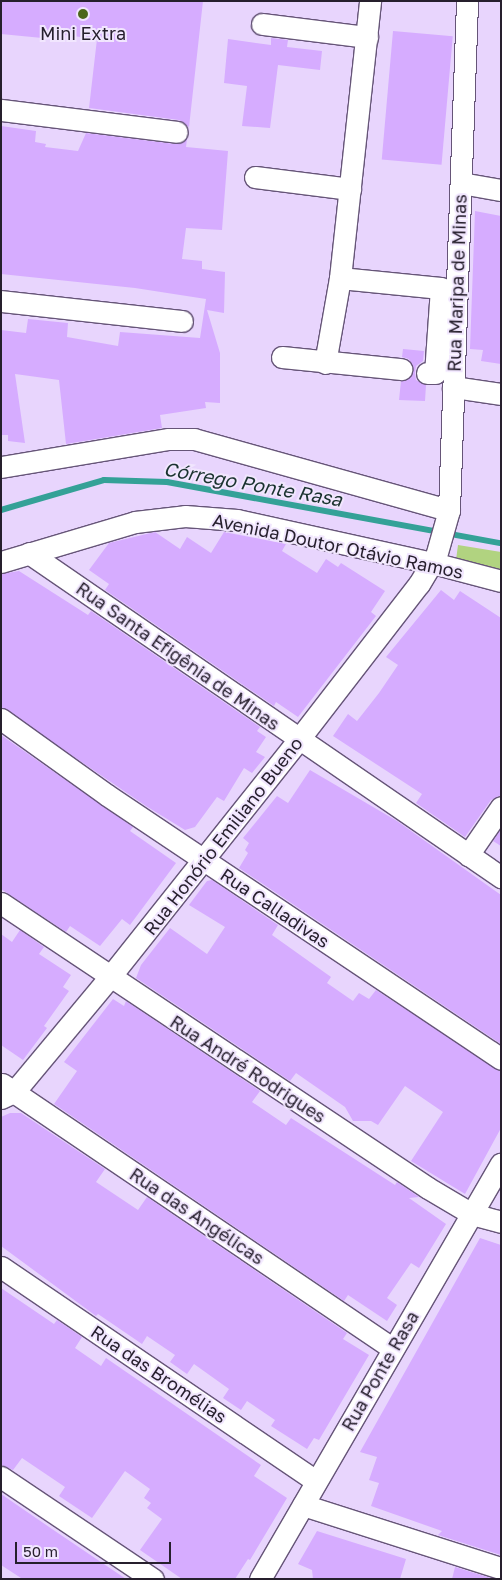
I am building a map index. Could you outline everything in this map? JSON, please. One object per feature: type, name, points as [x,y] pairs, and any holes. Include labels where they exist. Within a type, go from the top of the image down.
[{"type":"street","points":[[325,363],[340,278],[370,1]]},
{"type":"street","name":"Rua Maripa de Minas","points":[[434,560],[448,512],[467,1]]},
{"type":"street","points":[[262,24],[366,37]]},
{"type":"street","points":[[1,110],[177,132]]},
{"type":"street","points":[[255,177],[350,189]]},
{"type":"street","points":[[461,183],[501,190]]},
{"type":"street","points":[[340,278],[441,288],[435,373],[427,373]]},
{"type":"street","points":[[1,301],[182,321]]},
{"type":"street","points":[[282,357],[325,363],[401,369]]},
{"type":"street","points":[[453,387],[501,394]]},
{"type":"street","points":[[1,467],[169,439],[194,439],[448,512]]},
{"type":"street","name":"Avenida Doutor Otávio Ramos","points":[[1,562],[136,522],[185,516],[237,520],[434,560],[501,581]]},
{"type":"street","name":"Rua Santa Efigênia de Minas","points":[[29,553],[501,877]]},
{"type":"street","name":"Rua Honório Emiliano Bueno","points":[[5,1091],[109,978],[299,740],[434,560]]},
{"type":"street","name":"Rua Calladivas","points":[[1,719],[203,859],[501,1059]]},
{"type":"street","points":[[468,855],[501,807]]},
{"type":"street","name":"Rua André Rodrigues","points":[[1,904],[109,978],[428,1188],[472,1214],[501,1222]]},
{"type":"street","name":"Rua das Angélicas","points":[[5,1091],[393,1349]]},
{"type":"street","name":"Rua Ponte Rasa","points":[[260,1579],[501,1164]]},
{"type":"street","name":"Rua das Bromélias","points":[[1,1267],[316,1481]]},
{"type":"street","points":[[1,1476],[152,1579]]},
{"type":"street","points":[[303,1504],[501,1568]]},
{"type":"green space","points":[[458,545],[501,552],[501,572],[456,560]]},
{"type":"building","points":[[1,1],[203,1],[189,127],[179,120],[89,108],[97,39],[64,35],[63,40],[1,34]]},
{"type":"building","points":[[393,31],[453,36],[442,165],[382,160]]},
{"type":"building","points":[[271,38],[288,40],[287,47],[322,51],[320,70],[278,65],[270,128],[242,126],[247,86],[224,83],[228,39],[271,45]]},
{"type":"building","points":[[1,126],[36,131],[35,142],[46,144],[45,147],[78,151],[86,133],[175,144],[187,139],[186,147],[228,151],[222,230],[186,228],[182,259],[202,261],[202,269],[225,272],[224,313],[207,310],[220,353],[220,403],[205,402],[206,408],[160,415],[162,428],[66,444],[59,380],[15,374],[25,443],[8,441],[8,435],[1,435],[1,330],[26,333],[28,319],[68,323],[67,337],[118,346],[120,332],[200,338],[206,299],[135,288],[1,274]]},
{"type":"building","points":[[475,211],[501,216],[501,364],[481,361],[483,350],[470,349]]},
{"type":"building","points":[[403,349],[424,351],[423,361],[416,366],[415,373],[416,380],[426,385],[425,401],[399,400],[401,381],[411,377],[413,370],[409,359],[402,357]]},
{"type":"building","points":[[155,532],[180,549],[187,537],[211,553],[224,532],[286,544],[282,551],[317,573],[326,559],[338,567],[341,563],[385,591],[371,612],[376,616],[298,717],[276,702],[274,706],[105,590],[109,584],[89,570],[109,543]]},
{"type":"building","points":[[19,571],[88,615],[91,611],[260,727],[257,731],[266,737],[256,752],[265,757],[252,773],[244,768],[224,801],[217,797],[195,827],[185,830],[146,806],[1,707],[1,574]]},
{"type":"building","points":[[441,590],[454,600],[460,591],[501,618],[501,795],[491,800],[465,837],[416,803],[422,794],[333,736],[348,714],[357,721],[379,693],[398,665],[386,657]]},
{"type":"building","points":[[1,735],[133,827],[130,831],[176,863],[130,925],[122,919],[100,946],[70,926],[66,932],[1,889]]},
{"type":"building","points":[[310,770],[397,821],[501,895],[501,1044],[239,868],[248,853],[245,850],[249,843],[243,838],[277,796],[288,803]]},
{"type":"building","points":[[501,829],[501,846],[493,841]]},
{"type":"building","points":[[212,880],[278,925],[272,935],[331,977],[327,983],[353,1001],[359,993],[369,999],[376,990],[501,1071],[501,1128],[465,1194],[411,1161],[443,1112],[405,1086],[378,1125],[371,1121],[353,1121],[345,1107],[296,1073],[290,1081],[136,978],[141,965],[170,928],[207,954],[225,927],[189,905],[207,881]]},
{"type":"building","points":[[20,930],[44,947],[39,954],[71,975],[63,987],[69,991],[44,1026],[47,1028],[23,1060],[1,1045],[1,934],[12,942]]},
{"type":"building","points":[[113,999],[124,1006],[126,1001],[260,1091],[252,1102],[286,1125],[291,1118],[395,1185],[397,1182],[419,1197],[409,1198],[446,1224],[419,1268],[411,1263],[387,1298],[397,1305],[387,1321],[348,1295],[344,1301],[54,1104],[77,1071],[64,1062]]},
{"type":"building","points":[[10,1113],[21,1113],[105,1169],[96,1182],[138,1210],[147,1197],[347,1333],[343,1339],[369,1355],[319,1440],[314,1438],[307,1449],[271,1426],[275,1420],[247,1401],[241,1410],[223,1398],[229,1389],[194,1364],[187,1374],[170,1362],[175,1355],[147,1336],[142,1344],[98,1314],[96,1316],[1,1246],[1,1117]]},
{"type":"building","points":[[480,1238],[501,1245],[501,1555],[438,1535],[442,1531],[371,1506],[379,1483],[369,1480],[377,1457],[360,1452]]},
{"type":"building","points":[[1,1288],[54,1324],[57,1320],[82,1337],[75,1348],[101,1366],[106,1358],[261,1465],[254,1476],[287,1498],[250,1560],[248,1559],[235,1579],[182,1579],[140,1550],[162,1519],[147,1508],[151,1503],[144,1498],[150,1489],[125,1471],[92,1518],[59,1496],[65,1487],[22,1458],[13,1470],[1,1465]]},
{"type":"building","points":[[1,1494],[126,1579],[21,1578],[1,1565]]},
{"type":"building","points":[[317,1531],[406,1559],[400,1579],[313,1579],[312,1570],[298,1564]]},
{"type":"building","points":[[455,1567],[494,1579],[452,1579]]},
{"type":"waterway","name":"Córrego Ponte Rasa","points":[[1,510],[104,480],[167,482],[501,543]]},
{"type":"place","name":"Mini Extra","points":[[83,14]]}]
